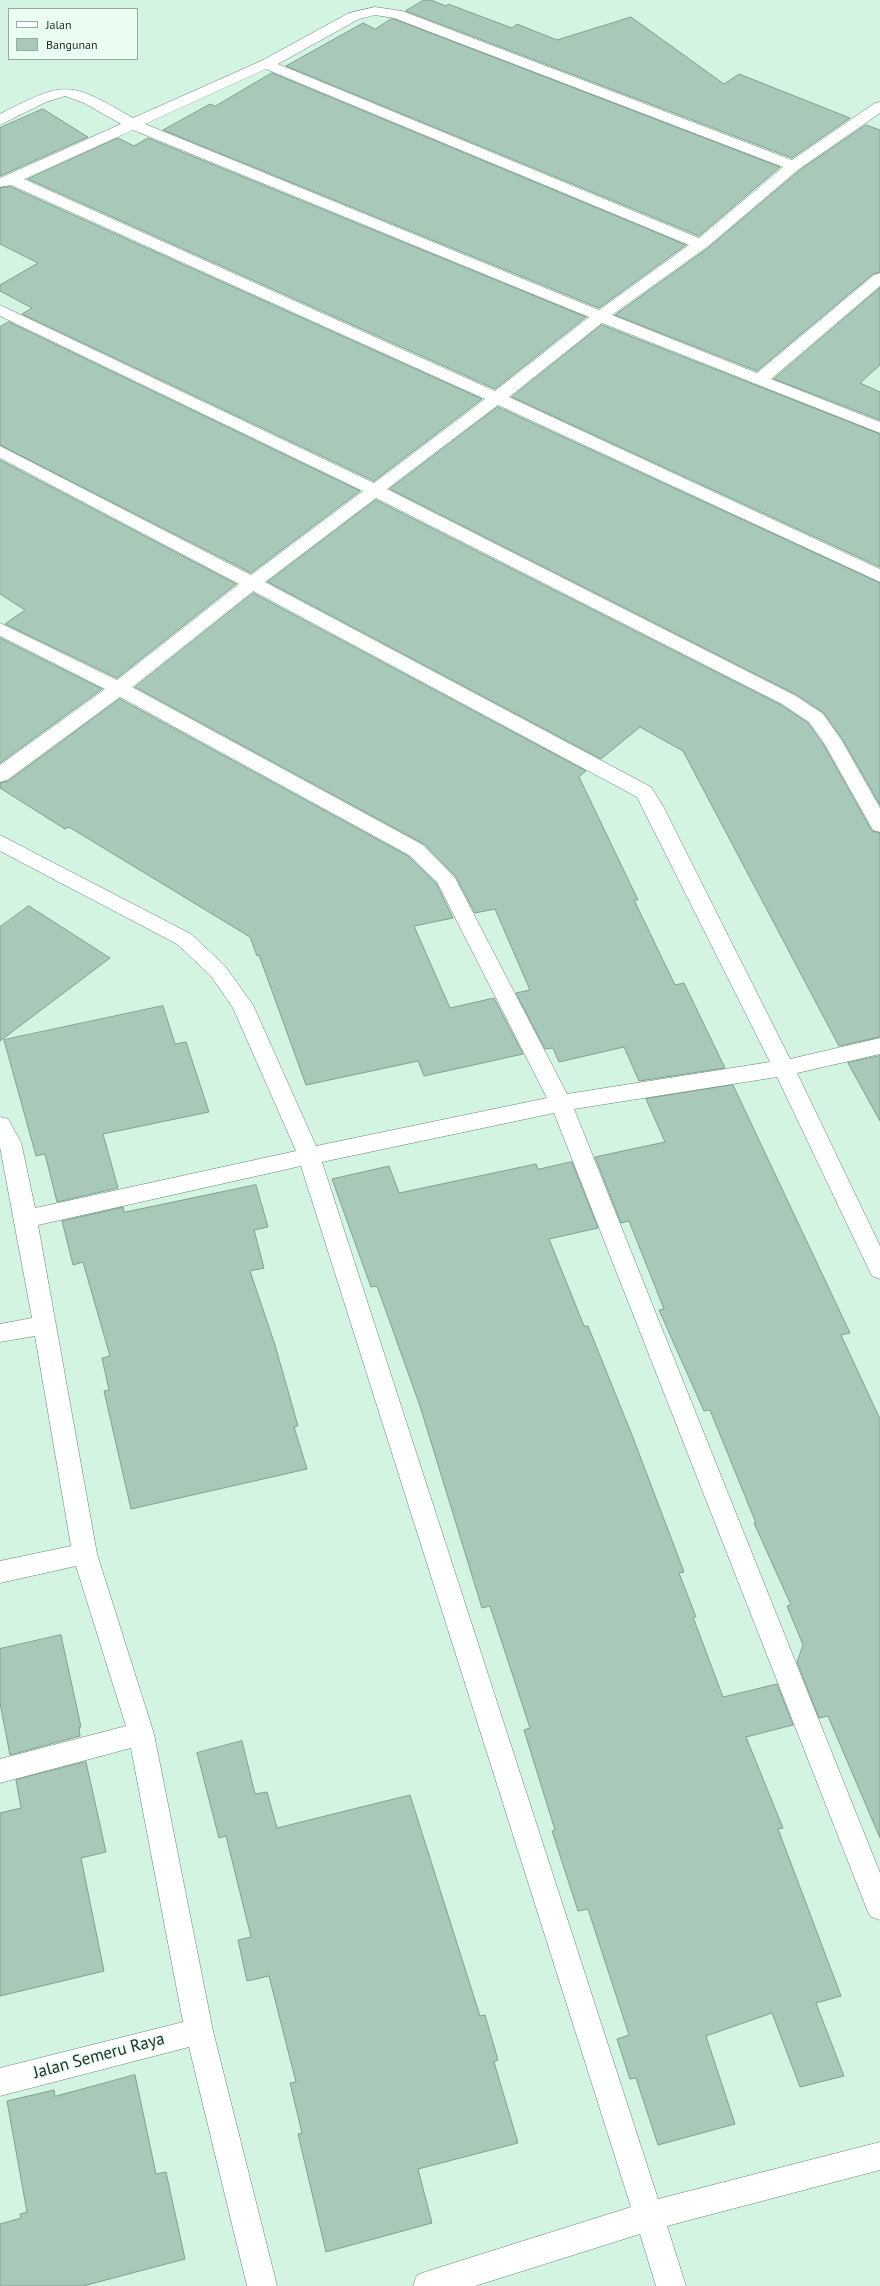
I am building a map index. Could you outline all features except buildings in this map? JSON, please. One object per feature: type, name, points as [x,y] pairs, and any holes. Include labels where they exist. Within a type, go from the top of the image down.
[{"type":"street","points":[[6,181],[266,64],[354,16],[375,11],[387,6],[397,14],[794,166]]},
{"type":"street","points":[[266,64],[701,244]]},
{"type":"street","points":[[0,120],[54,94],[66,92],[77,94],[132,124],[880,428]]},
{"type":"street","points":[[0,775],[118,688],[252,583],[497,398],[602,315],[701,244],[794,166],[880,106]]},
{"type":"street","points":[[6,181],[497,398],[880,576]]},
{"type":"street","points":[[759,380],[880,278]]},
{"type":"street","points":[[0,310],[375,490],[789,700],[816,718],[832,741],[880,824]]},
{"type":"street","points":[[0,452],[252,583],[644,792],[653,806],[784,1068],[880,1270]]},
{"type":"street","points":[[0,629],[118,688],[416,850],[446,878],[561,1103],[880,1907]]},
{"type":"street","points":[[0,842],[184,939],[218,971],[242,1005],[309,1156],[671,2286]]},
{"type":"street","points":[[26,1219],[309,1156],[561,1103],[784,1068],[880,1046]]},
{"type":"street","points":[[3,1137],[26,1219],[85,1554],[141,1734],[199,2031],[262,2286]]},
{"type":"street","points":[[0,1333],[45,1325]]},
{"type":"street","points":[[0,1572],[85,1554]]},
{"type":"street","points":[[0,1771],[141,1734]]},
{"type":"street","name":"Jalan Semeru Raya","points":[[0,2082],[199,2031]]},
{"type":"street","points":[[428,2286],[649,2216],[880,2156]]}]
